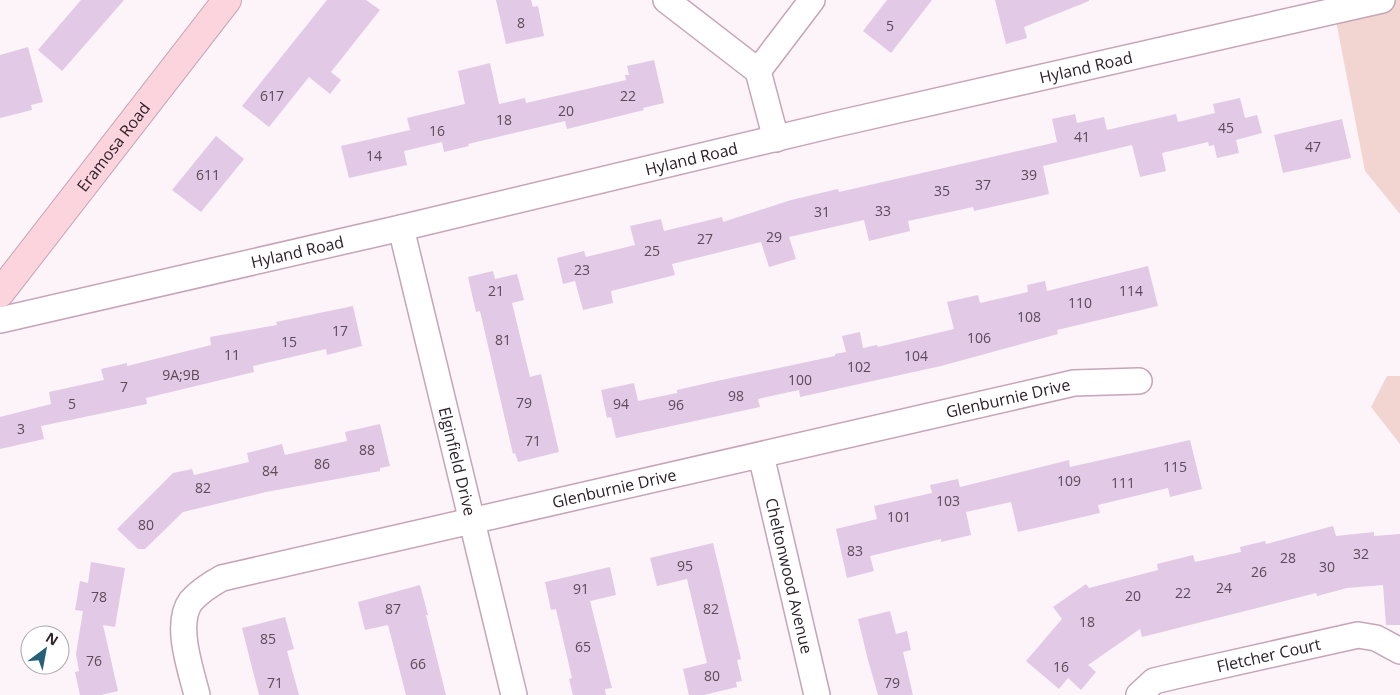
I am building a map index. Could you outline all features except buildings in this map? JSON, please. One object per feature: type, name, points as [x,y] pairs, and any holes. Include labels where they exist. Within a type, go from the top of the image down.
[{"type":"main road","name":"Eramosa Road","points":[[0,293],[227,0]]},
{"type":"street","points":[[666,0],[758,71],[776,139]]},
{"type":"street","points":[[758,71],[812,0]]},
{"type":"street","name":"Hyland Road","points":[[0,320],[1382,0]]},
{"type":"street","name":"Elginfield Drive","points":[[401,228],[514,695]]},
{"type":"street","name":"Glenburnie Drive","points":[[197,695],[184,639],[184,620],[190,603],[204,589],[222,578],[1074,383],[1139,382]]},
{"type":"street","name":"Cheltonwood Avenue","points":[[761,455],[817,695]]},
{"type":"street","name":"Fletcher Court","points":[[1139,695],[1154,681],[1358,635],[1376,638],[1400,651]]},
{"type":"shaded area","points":[[1332,0],[1400,0],[1400,214],[1365,171]]},
{"type":"shaded area","points":[[1387,376],[1400,376],[1400,444],[1371,407]]}]
